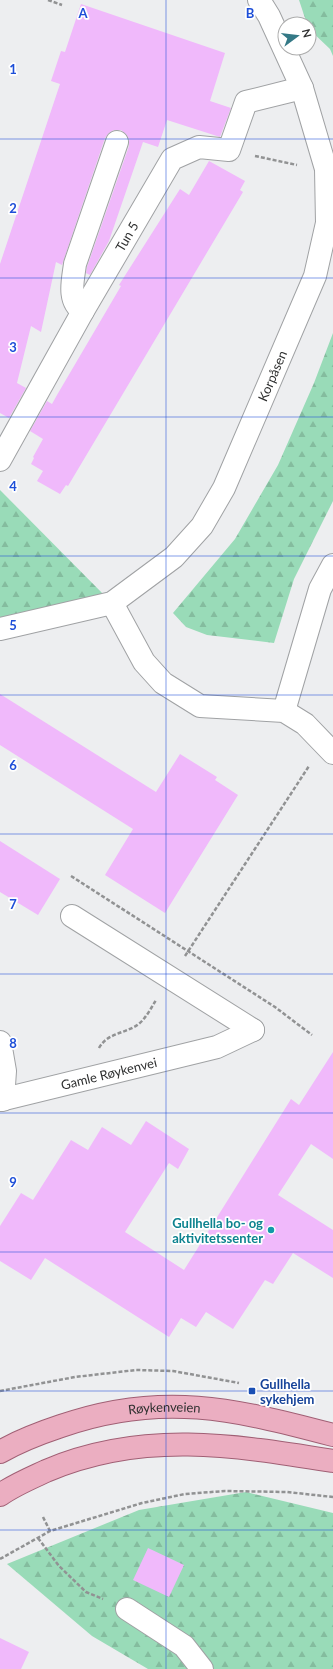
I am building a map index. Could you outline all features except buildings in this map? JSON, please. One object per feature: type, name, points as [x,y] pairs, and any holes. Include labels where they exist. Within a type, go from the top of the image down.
[{"type":"main road","name":"Røykenveien","points":[[0,1452],[21,1441],[76,1420],[153,1406],[179,1406],[224,1410],[333,1435]]},
{"type":"main road","points":[[0,1495],[34,1476],[75,1460],[105,1452],[161,1444],[224,1446],[333,1461]]},
{"type":"street","name":"Korpåsen","points":[[0,629],[112,604],[174,557],[202,526],[224,488],[315,276],[327,223],[326,169],[302,88],[269,16],[259,0]]},
{"type":"street","points":[[229,150],[246,102],[302,88]]},
{"type":"street","points":[[84,311],[77,307],[73,300],[72,285],[75,264],[117,142]]},
{"type":"street","name":"Tun 5","points":[[0,460],[172,159],[199,147],[229,150]]},
{"type":"street","points":[[284,712],[320,589],[333,565]]},
{"type":"street","points":[[112,604],[144,662],[163,683],[200,706],[284,712],[305,724],[328,748]]},
{"type":"street","points":[[72,916],[170,977]]},
{"type":"street","name":"Gamle Røykenvei","points":[[2,1100],[217,1046],[253,1030],[170,977]]},
{"type":"street","points":[[0,1042],[5,1071],[2,1100]]},
{"type":"street","points":[[127,1609],[184,1646],[202,1669]]},
{"type":"path","points":[[48,0],[62,5]]},
{"type":"path","points":[[229,150],[302,166]]},
{"type":"path","points":[[98,1077],[94,1057],[102,1042],[114,1034],[134,1027],[145,1018],[170,977],[328,748]]},
{"type":"path","points":[[71,876],[187,952],[275,1007],[312,1035]]},
{"type":"path","points":[[0,1391],[75,1377],[136,1370],[173,1371],[239,1383]]},
{"type":"path","points":[[0,1559],[50,1531],[142,1503],[185,1494],[225,1491],[287,1492],[333,1497]]},
{"type":"path","points":[[43,1517],[50,1531]]},
{"type":"path","points":[[38,1538],[59,1566],[86,1592],[127,1609]]},
{"type":"green space","points":[[299,0],[333,0],[333,56],[330,49],[317,37],[317,16],[304,16]]},
{"type":"green space","points":[[333,333],[333,501],[294,579],[274,643],[207,635],[186,627],[173,613],[235,539],[278,465],[314,383]]},
{"type":"green space","points":[[0,490],[112,603],[0,629]]},
{"type":"green space","points":[[246,1492],[333,1513],[333,1669],[148,1669],[92,1636],[7,1564],[139,1510]]},
{"type":"place","name":"Gullhella bo- og aktivitetssenter","points":[[271,1230]]},
{"type":"place","name":"Gullhella sykehjem","points":[[252,1391]]}]
